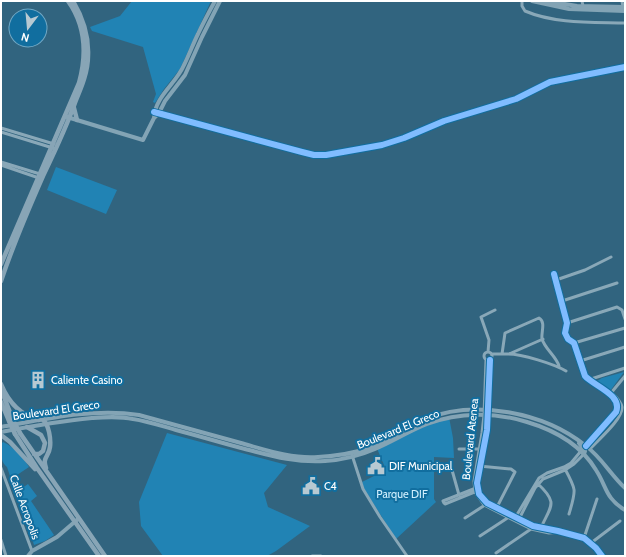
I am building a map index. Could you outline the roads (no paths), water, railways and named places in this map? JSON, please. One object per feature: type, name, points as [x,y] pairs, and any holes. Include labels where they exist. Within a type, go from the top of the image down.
[{"type":"main road","points":[[1,264],[67,117],[79,82],[84,50],[82,33],[80,23],[68,1]]},
{"type":"main road","points":[[67,117],[74,107],[86,71],[88,57],[88,44],[84,25],[79,12],[72,1]]},
{"type":"main road","points":[[200,36],[215,1]]},
{"type":"main road","points":[[67,117],[144,140],[157,112],[160,99],[177,78],[220,1]]},
{"type":"main road","points":[[532,1],[603,9],[624,8]]},
{"type":"main road","points":[[547,1],[561,4],[582,3],[603,9]]},
{"type":"main road","points":[[74,107],[77,120]]},
{"type":"main road","points":[[1,281],[40,176]]},
{"type":"main road","points":[[1,384],[8,398],[19,410],[29,418],[43,421],[50,447],[44,462],[50,478]]},
{"type":"main road","points":[[1,388],[11,421]]},
{"type":"main road","points":[[1,402],[40,473],[105,556]]},
{"type":"main road","name":"Boulevard El Greco","points":[[1,427],[43,421],[108,417],[125,418],[276,452],[299,456],[322,457],[352,455],[426,419],[446,413],[486,412],[525,416],[554,426],[586,446],[585,451],[606,491],[612,500],[625,510]]},
{"type":"main road","name":"Boulevard El Greco","points":[[486,412],[547,429],[604,464],[625,488]]},
{"type":"main road","name":"Boulevard El Greco","points":[[1,432],[27,427],[43,421]]},
{"type":"main road","points":[[27,427],[41,435],[45,443],[43,451],[39,454],[34,454]]},
{"type":"main road","points":[[17,433],[34,454],[99,556]]},
{"type":"main road","points":[[1,435],[10,442],[40,473]]},
{"type":"main road","points":[[577,440],[585,451]]},
{"type":"main road","points":[[28,556],[32,551],[57,537],[76,520]]},
{"type":"street","points":[[522,1],[522,6],[526,11],[550,18],[581,22],[625,23]]},
{"type":"street","points":[[602,1],[603,9]]},
{"type":"street","points":[[622,1],[624,8]]},
{"type":"street","points":[[157,112],[302,152],[314,155],[326,155],[378,146],[398,140],[444,121],[522,96],[550,82],[625,67]]},
{"type":"street","points":[[1,128],[30,139]]},
{"type":"street","points":[[1,132],[54,146]]},
{"type":"street","points":[[1,162],[40,176]]},
{"type":"street","points":[[1,165],[40,176]]},
{"type":"street","points":[[556,280],[585,270],[610,257]]},
{"type":"street","points":[[554,274],[562,301],[566,323],[566,336],[574,343],[585,376],[588,380],[610,393],[620,401],[622,410]]},
{"type":"street","points":[[562,301],[617,283]]},
{"type":"street","points":[[566,323],[617,308],[622,310],[625,319]]},
{"type":"street","points":[[492,354],[488,360],[484,355],[488,352],[489,340],[481,317],[495,310]]},
{"type":"street","points":[[502,354],[505,333],[539,318],[543,322],[542,339],[559,366]]},
{"type":"street","points":[[574,343],[625,328]]},
{"type":"street","points":[[509,354],[542,339]]},
{"type":"street","points":[[580,361],[625,347]]},
{"type":"street","points":[[488,352],[492,354],[509,354],[559,366],[566,371]]},
{"type":"street","name":"Boulevard Atenea","points":[[486,504],[476,490],[474,481],[481,449],[489,389],[488,360]]},
{"type":"street","points":[[588,380],[625,368]]},
{"type":"street","name":"Boulevard Atenea","points":[[486,412],[484,388],[488,374]]},
{"type":"street","points":[[610,393],[625,376]]},
{"type":"street","points":[[484,388],[489,389]]},
{"type":"street","points":[[586,446],[617,410],[616,401],[610,393]]},
{"type":"street","points":[[516,520],[543,474],[565,469],[617,421],[625,407]]},
{"type":"street","points":[[617,410],[622,410]]},
{"type":"street","points":[[459,449],[481,449]]},
{"type":"street","points":[[352,455],[363,490],[407,556]]},
{"type":"street","points":[[478,466],[511,469],[515,472],[496,509]]},
{"type":"street","name":"Calle Acropolis","points":[[1,469],[32,551]]},
{"type":"street","points":[[565,469],[575,487],[569,514]]},
{"type":"street","points":[[452,470],[459,496],[476,490]]},
{"type":"street","points":[[537,483],[548,496],[552,504],[540,530]]},
{"type":"street","points":[[584,538],[597,499]]},
{"type":"street","points":[[465,518],[486,504],[532,528],[554,533],[562,532],[584,538],[591,543],[602,556]]},
{"type":"street","points":[[480,536],[510,516]]},
{"type":"street","points":[[591,543],[620,521]]},
{"type":"street","points":[[496,553],[532,528]]},
{"type":"street","points":[[1,540],[6,556]]},
{"type":"street","points":[[312,556],[321,556]]},
{"type":"place","name":"Caliente Casino","points":[[38,380]]},
{"type":"place","name":"DIF Municipal","points":[[376,466]]},
{"type":"place","name":"C4","points":[[311,486]]},
{"type":"park label","name":"Parque DIF","points":[[402,494]]}]
